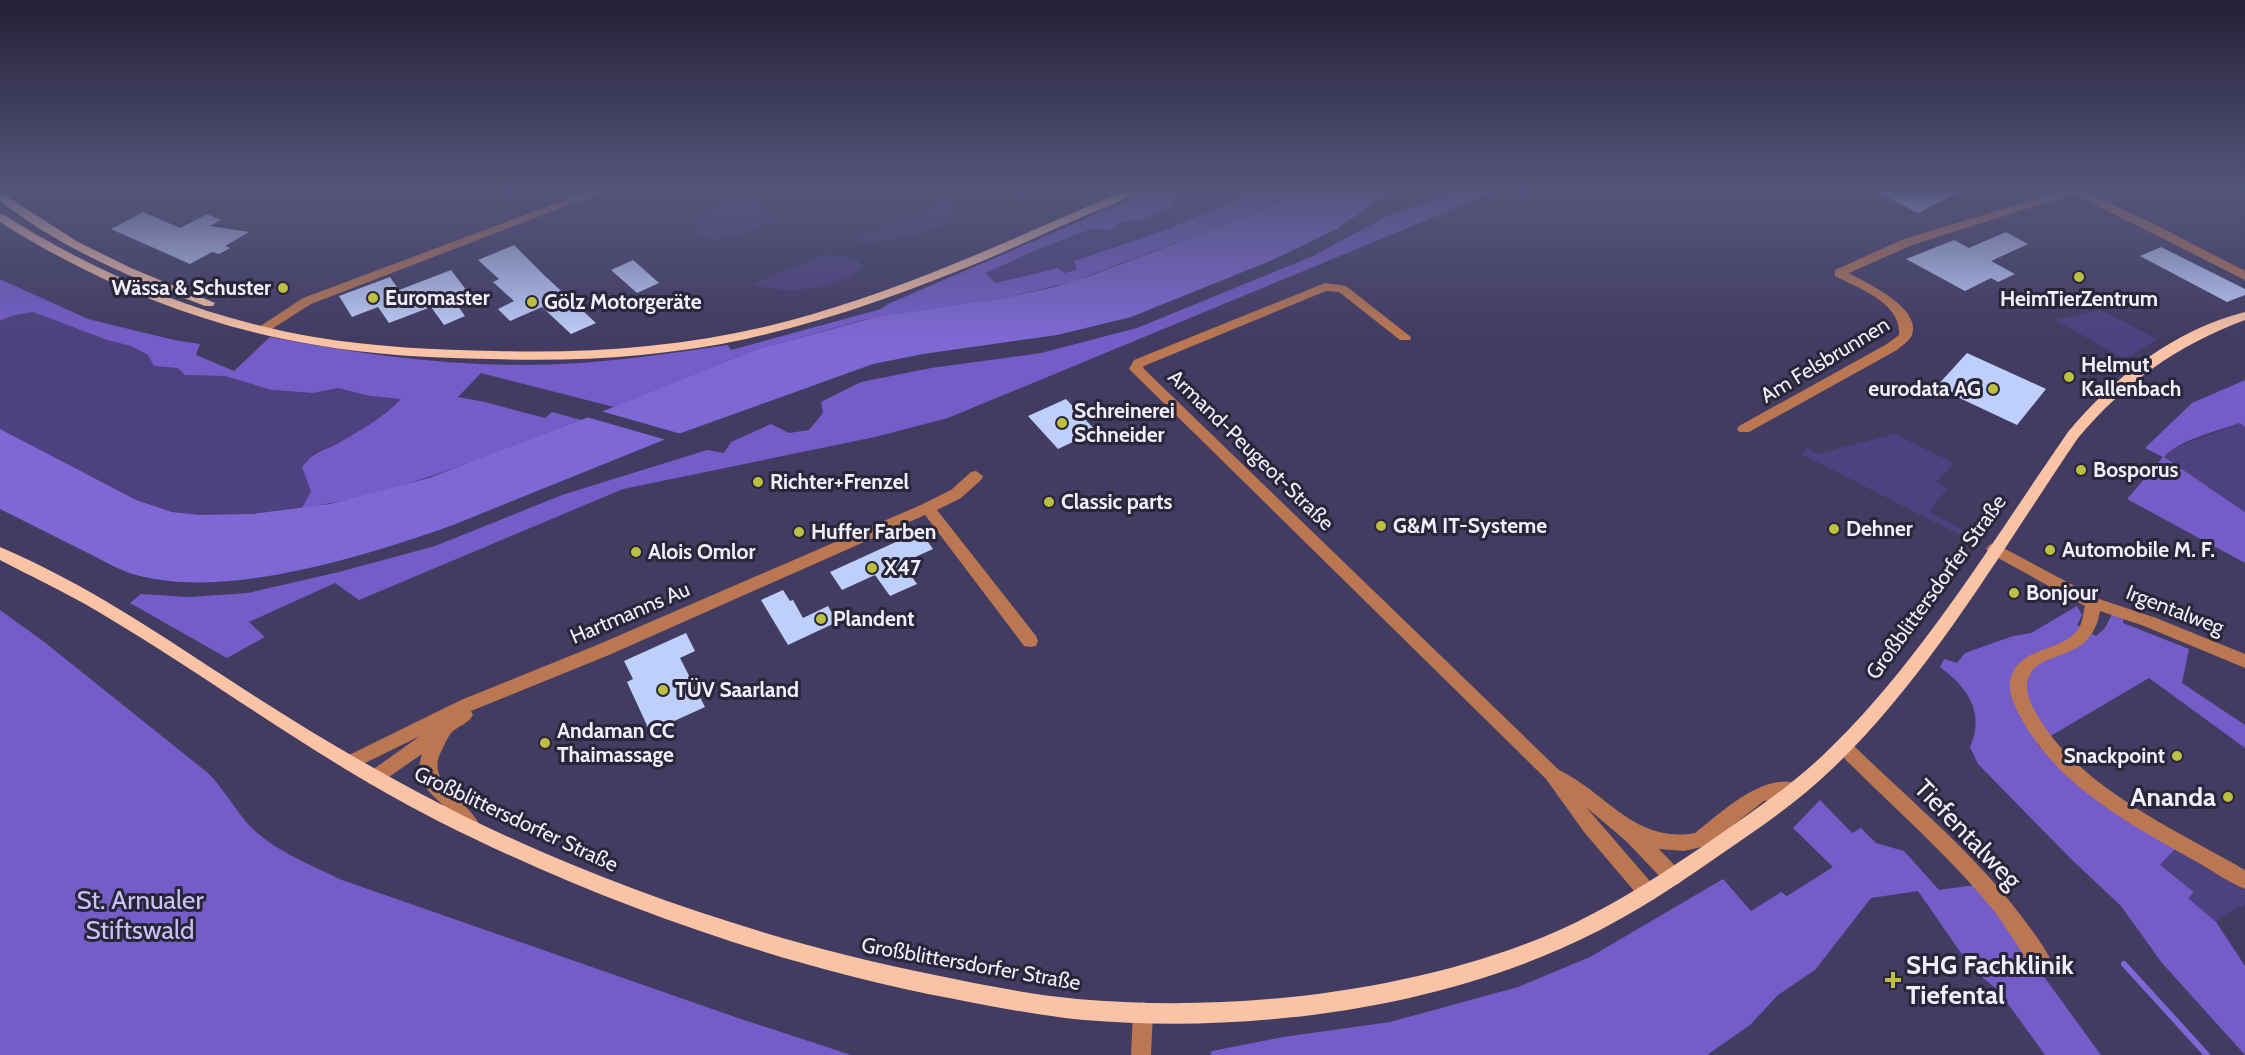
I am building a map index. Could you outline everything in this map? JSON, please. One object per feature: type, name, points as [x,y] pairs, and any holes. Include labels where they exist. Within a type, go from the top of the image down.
[{"type":"main road","points":[[38,240],[71,260],[114,281],[221,318],[267,326],[335,344],[519,357],[595,355],[684,346],[752,334],[836,311],[918,282],[1016,240]]},
{"type":"main road","points":[[66,240],[121,270],[267,326]]},
{"type":"main road","name":"Großblittersdorfer Straße","points":[[0,553],[104,608],[236,693],[374,777],[535,859],[650,905],[814,957],[886,976],[1028,1003],[1089,1010],[1143,1012],[1218,1013],[1264,1010],[1366,996],[1432,982],[1486,967],[1539,948],[1592,924],[1673,877],[1795,790],[1844,747],[1932,639],[2073,435],[2116,387],[2155,357],[2193,336],[2245,316]]},
{"type":"street","points":[[267,326],[325,294],[468,240]]},
{"type":"street","name":"Am Felsbrunnen","points":[[1744,429],[1892,347],[1905,336],[1906,323],[1900,311],[1883,297],[1839,273],[1914,240]]},
{"type":"street","points":[[2173,240],[2245,276]]},
{"type":"street","name":"Armand-Peugeot-Straße","points":[[1405,337],[1342,289],[1325,287],[1139,363],[1136,369],[1552,774],[1590,826],[1648,893]]},
{"type":"street","name":"Hartmanns Au","points":[[349,763],[439,718],[928,508],[956,494],[976,476]]},
{"type":"street","points":[[928,508],[1030,640]]},
{"type":"street","name":"Irgentalweg","points":[[1994,549],[2093,603],[2151,622],[2245,661]]},
{"type":"street","points":[[2093,603],[2090,628],[2082,636],[2034,661],[2019,677],[2019,690],[2027,715],[2044,741],[2100,792],[2149,825],[2245,880]]},
{"type":"street","name":"Hartmanns Au","points":[[374,777],[494,696]]},
{"type":"street","name":"Hartmanns Au","points":[[454,721],[438,739],[428,758],[426,772],[430,783],[464,812],[472,827]]},
{"type":"street","name":"Tiefentalweg","points":[[1844,747],[1970,868],[2032,945],[2044,967]]},
{"type":"street","name":"Armand-Peugeot-Straße","points":[[1552,774],[1584,794],[1626,828],[1673,877]]},
{"type":"street","name":"Armand-Peugeot-Straße","points":[[1626,828],[1649,839],[1664,842],[1684,843],[1699,840],[1760,794],[1795,790]]},
{"type":"street","points":[[1141,1055],[1143,1012]]},
{"type":"shaded area","points":[[1061,240],[1136,240],[1074,261],[1077,270],[1064,273],[1058,268],[995,283],[986,273]]},
{"type":"shaded area","points":[[1184,240],[1314,240],[1270,261],[1131,317],[1057,335],[923,354],[873,364],[681,433],[453,525],[379,549],[296,571],[211,582],[172,581],[136,575],[0,509],[0,429],[136,500],[172,512],[200,515],[252,514],[330,504],[429,478],[755,350],[880,316],[1009,297],[1054,287]]},
{"type":"shaded area","points":[[826,255],[858,259],[862,267],[840,282],[810,289],[779,289],[752,284]]},
{"type":"shaded area","points":[[2100,310],[2157,339],[2125,359],[2055,320]]},
{"type":"shaded area","points":[[33,312],[107,340],[131,346],[148,355],[154,365],[178,368],[185,375],[225,376],[272,390],[313,393],[338,388],[370,396],[402,399],[360,430],[313,453],[311,491],[302,508],[243,515],[198,515],[161,509],[114,491],[0,429],[0,321],[11,316]]},
{"type":"shaded area","points":[[2240,423],[2245,427],[2245,512],[2164,457],[2169,450]]},
{"type":"shaded area","points":[[1895,434],[1954,463],[1936,482],[1948,488],[1929,511],[1967,533],[1964,537],[1801,454],[1808,448],[1817,454]]},
{"type":"shaded area","points":[[2175,849],[2245,890],[2245,904],[2242,907],[2239,905],[2216,922],[2187,898],[2194,893],[2160,865]]},
{"type":"green space","points":[[1036,240],[1061,240],[986,273],[995,283],[1058,268],[1064,273],[1077,270],[1074,261],[1136,240],[1183,240],[1071,282],[1009,297],[880,316],[755,350],[614,407],[481,373],[458,397],[545,418],[552,412],[581,420],[478,460],[409,483],[338,502],[302,508],[311,491],[302,467],[307,461],[372,423],[401,399],[370,396],[338,388],[313,393],[272,390],[225,376],[185,375],[178,368],[154,366],[148,355],[131,346],[107,340],[33,312],[11,316],[0,321],[0,279],[88,319],[200,344],[196,355],[234,371],[270,337],[396,357],[460,363],[550,365],[652,356],[728,345],[731,350],[881,309]]},
{"type":"green space","points":[[1342,240],[1378,240],[948,418],[875,437],[623,489],[359,600],[335,583],[249,622],[265,637],[227,658],[130,603],[141,594],[189,597],[248,593],[339,572],[435,546],[562,495],[707,450],[724,453],[731,442],[771,424],[789,433],[809,430],[823,413],[821,402],[861,382],[931,368],[1041,353],[1137,328],[1313,256]]},
{"type":"green space","points":[[2245,380],[2245,427],[2240,423],[2199,437],[2178,446],[2164,457],[2245,512],[2245,563],[2127,499],[2163,457],[2145,448],[2192,403]]},
{"type":"green space","points":[[2077,606],[2082,615],[2077,625],[2096,636],[2105,628],[2112,614],[2124,616],[2123,623],[2189,649],[2182,683],[2245,725],[2245,748],[2149,678],[2037,744],[2049,757],[2175,849],[2160,865],[2194,892],[2188,898],[2216,922],[2245,966],[2245,1055],[2162,963],[2121,906],[2070,858],[1978,764],[1970,747],[1976,723],[1971,702],[1959,683],[1940,667],[1944,659],[1957,663],[1965,653],[2013,636],[2031,633]]},
{"type":"green space","name":"St. Arnualer Stiftswald","points":[[0,610],[43,641],[208,773],[253,829],[289,854],[342,880],[851,1055],[0,1055]]},
{"type":"green space","points":[[1820,800],[1852,833],[1861,828],[1876,843],[1904,851],[1939,890],[1975,885],[2101,1055],[2045,1055],[1998,990],[1972,969],[1918,891],[1871,898],[1815,970],[1778,995],[1750,1025],[1707,1055],[1210,1055],[1212,1051],[1283,1037],[1390,1022],[1518,987],[1590,957],[1723,879],[1751,911],[1781,892],[1787,896],[1833,867],[1793,828]]},
{"type":"pier","points":[[597,410],[685,435],[670,441],[583,416]]},
{"type":"building","points":[[136,240],[235,240],[225,246],[230,248],[219,254],[212,252],[190,264]]},
{"type":"building","points":[[1953,240],[1969,248],[1987,240],[2021,240],[2028,244],[1991,261],[2015,274],[1998,282],[1991,278],[1965,291],[1906,259]]},
{"type":"building","points":[[514,245],[596,323],[571,334],[542,307],[510,321],[498,309],[514,301],[493,282],[499,279],[478,260]]},
{"type":"building","points":[[2161,247],[2245,289],[2245,295],[2227,302],[2140,256]]},
{"type":"building","points":[[633,260],[659,283],[637,293],[611,270]]},
{"type":"building","points":[[451,270],[474,300],[458,306],[465,316],[444,325],[431,307],[389,323],[378,307],[352,317],[339,296],[390,277],[399,290]]},
{"type":"building","name":"eurodata AG","points":[[1967,353],[2046,389],[2017,425],[1936,387]]},
{"type":"building","name":"Schreinerei Schneider","points":[[1066,399],[1096,431],[1058,449],[1028,416]]},
{"type":"building","name":"X47","points":[[920,531],[933,549],[902,563],[917,584],[890,596],[875,575],[842,590],[830,572]]},
{"type":"building","name":"Plandent","points":[[783,590],[790,601],[793,600],[803,618],[828,606],[837,622],[788,645],[761,600]]},
{"type":"building","name":"TÜV Saarland","points":[[686,633],[695,651],[680,658],[705,707],[650,732],[627,682],[633,679],[624,661]]},
{"type":"waterway","points":[[2124,964],[2207,1055]]},
{"type":"place","name":"HeimTierZentrum","points":[[2079,277]]},
{"type":"place","name":"Wässa & Schuster","points":[[283,288]]},
{"type":"place","name":"Euromaster","points":[[373,298]]},
{"type":"place","name":"Gölz Motorgeräte","points":[[532,302]]},
{"type":"place","name":"Helmut Kallenbach","points":[[2069,377]]},
{"type":"place","name":"eurodata AG","points":[[1993,389]]},
{"type":"place","name":"Schreinerei Schneider","points":[[1062,423]]},
{"type":"place","name":"Bosporus","points":[[2081,470]]},
{"type":"place","name":"Richter+Frenzel","points":[[758,482]]},
{"type":"place","name":"Classic parts","points":[[1049,502]]},
{"type":"place","name":"G&M IT-Systeme","points":[[1381,526]]},
{"type":"place","name":"Dehner","points":[[1834,529]]},
{"type":"place","name":"Huffer Farben","points":[[799,532]]},
{"type":"place","name":"Automobile M. F.","points":[[2050,550]]},
{"type":"place","name":"Alois Omlor","points":[[636,552]]},
{"type":"place","name":"X47","points":[[872,568]]},
{"type":"place","name":"Bonjour","points":[[2014,593]]},
{"type":"place","name":"Plandent","points":[[821,619]]},
{"type":"place","name":"TÜV Saarland","points":[[663,690]]},
{"type":"place","name":"Andaman CC Thaimassage","points":[[545,743]]},
{"type":"place","name":"Snackpoint","points":[[2177,756]]},
{"type":"place","name":"Ananda","points":[[2228,797]]},
{"type":"place","name":"SHG Fachklinik Tiefental","points":[[1893,980]]}]
